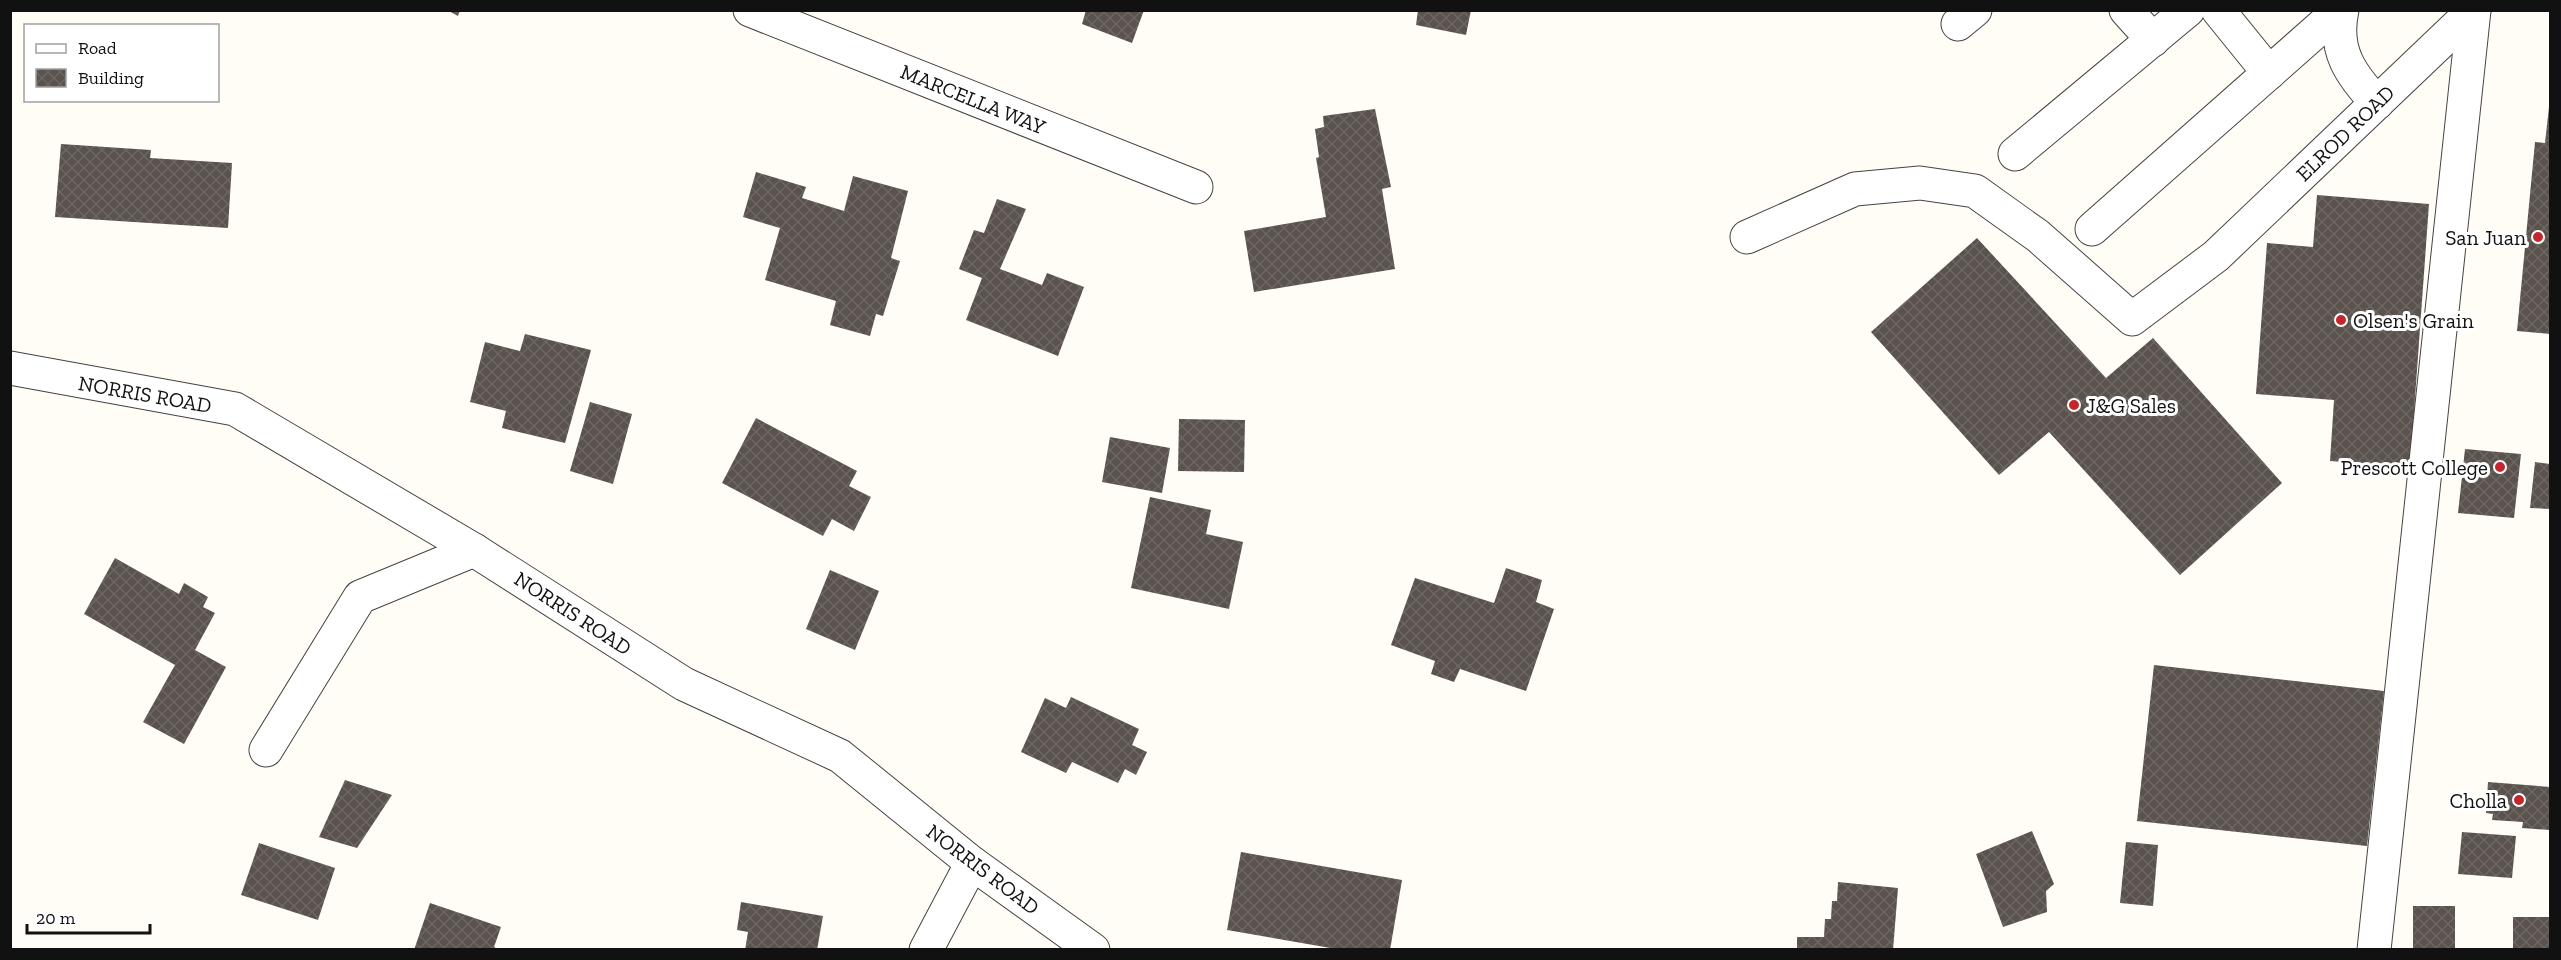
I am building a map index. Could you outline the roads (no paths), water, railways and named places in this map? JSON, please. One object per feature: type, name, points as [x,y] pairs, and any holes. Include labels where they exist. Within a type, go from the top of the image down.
[{"type":"street","name":"MARCELLA WAY","points":[[750,10],[1196,187]]},
{"type":"street","points":[[2126,10],[2153,40]]},
{"type":"street","points":[[2016,154],[2188,10]]},
{"type":"street","points":[[2218,10],[2269,73]]},
{"type":"street","points":[[2092,229],[2341,10]]},
{"type":"street","points":[[2341,10],[2338,27],[2346,64],[2377,103]]},
{"type":"street","points":[[2374,950],[2474,10]]},
{"type":"street","name":"ELROD ROAD","points":[[1747,237],[1855,189],[1920,183],[1975,191],[2038,236],[2132,319],[2216,256],[2474,10]]},
{"type":"street","name":"NORRIS ROAD","points":[[10,368],[235,409],[474,550],[684,684],[840,756],[972,863],[1093,950]]},
{"type":"street","points":[[266,750],[360,597],[474,550]]},
{"type":"street","points":[[926,950],[972,863]]},
{"type":"place","name":"San Juan","points":[[2538,237]]},
{"type":"place","name":"Olsen's Grain","points":[[2341,320]]},
{"type":"place","name":"J&G Sales","points":[[2074,405]]},
{"type":"place","name":"Prescott College","points":[[2500,467]]},
{"type":"place","name":"Cholla","points":[[2519,800]]}]
